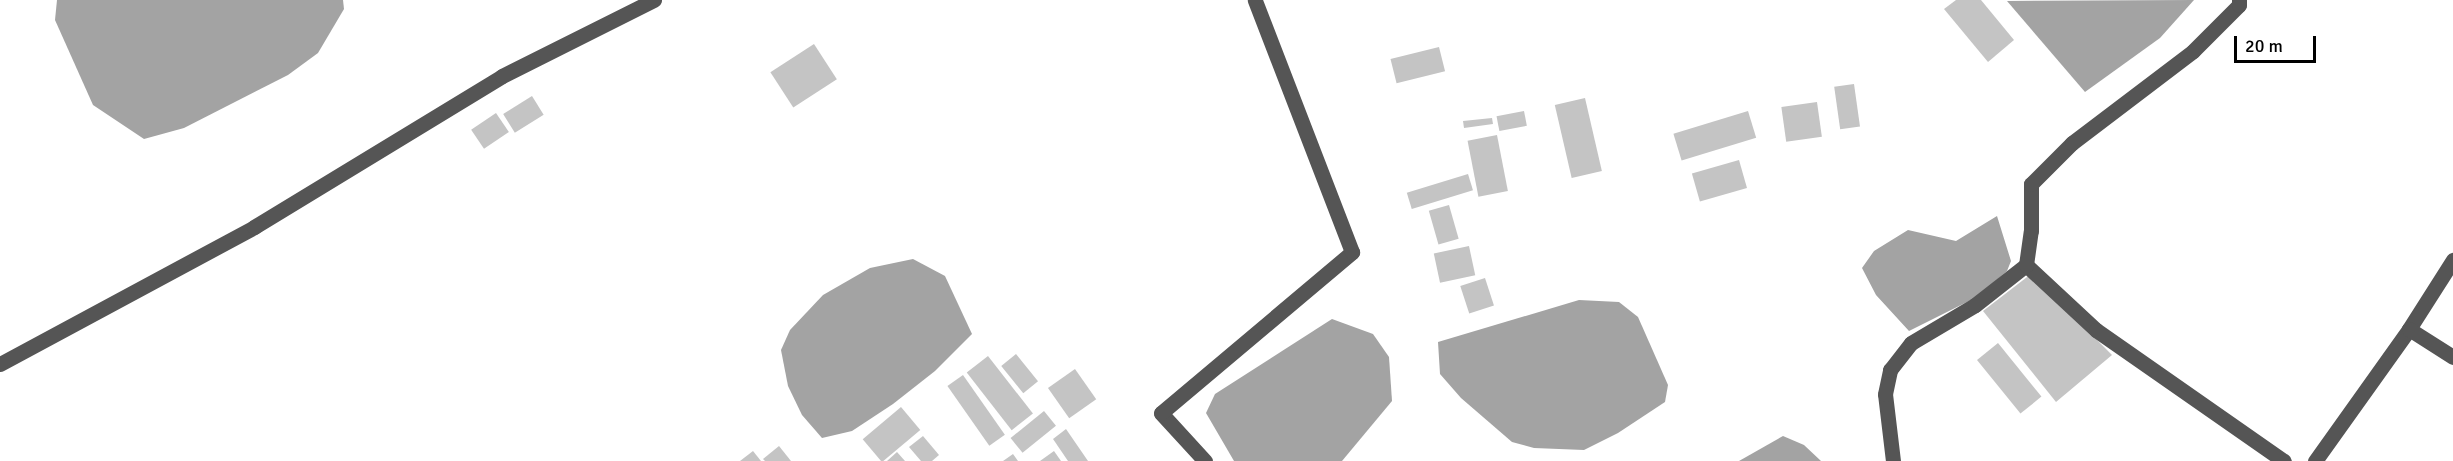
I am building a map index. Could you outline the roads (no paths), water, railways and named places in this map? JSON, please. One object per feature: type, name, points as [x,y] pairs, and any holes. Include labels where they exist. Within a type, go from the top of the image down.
[{"type":"street","points":[[0,364],[254,227],[502,76],[654,0]]},
{"type":"street","points":[[1205,461],[1161,413],[1352,252],[1255,0]]},
{"type":"street","points":[[1893,461],[1885,394],[1890,370],[1911,343],[1975,305],[2026,264],[2031,231],[2031,184],[2072,143],[2193,51],[2239,5],[2239,0]]},
{"type":"street","points":[[2315,461],[2409,329],[2453,260]]},
{"type":"street","points":[[2026,264],[2096,330],[2284,461]]},
{"type":"street","points":[[2409,329],[2453,357]]}]
